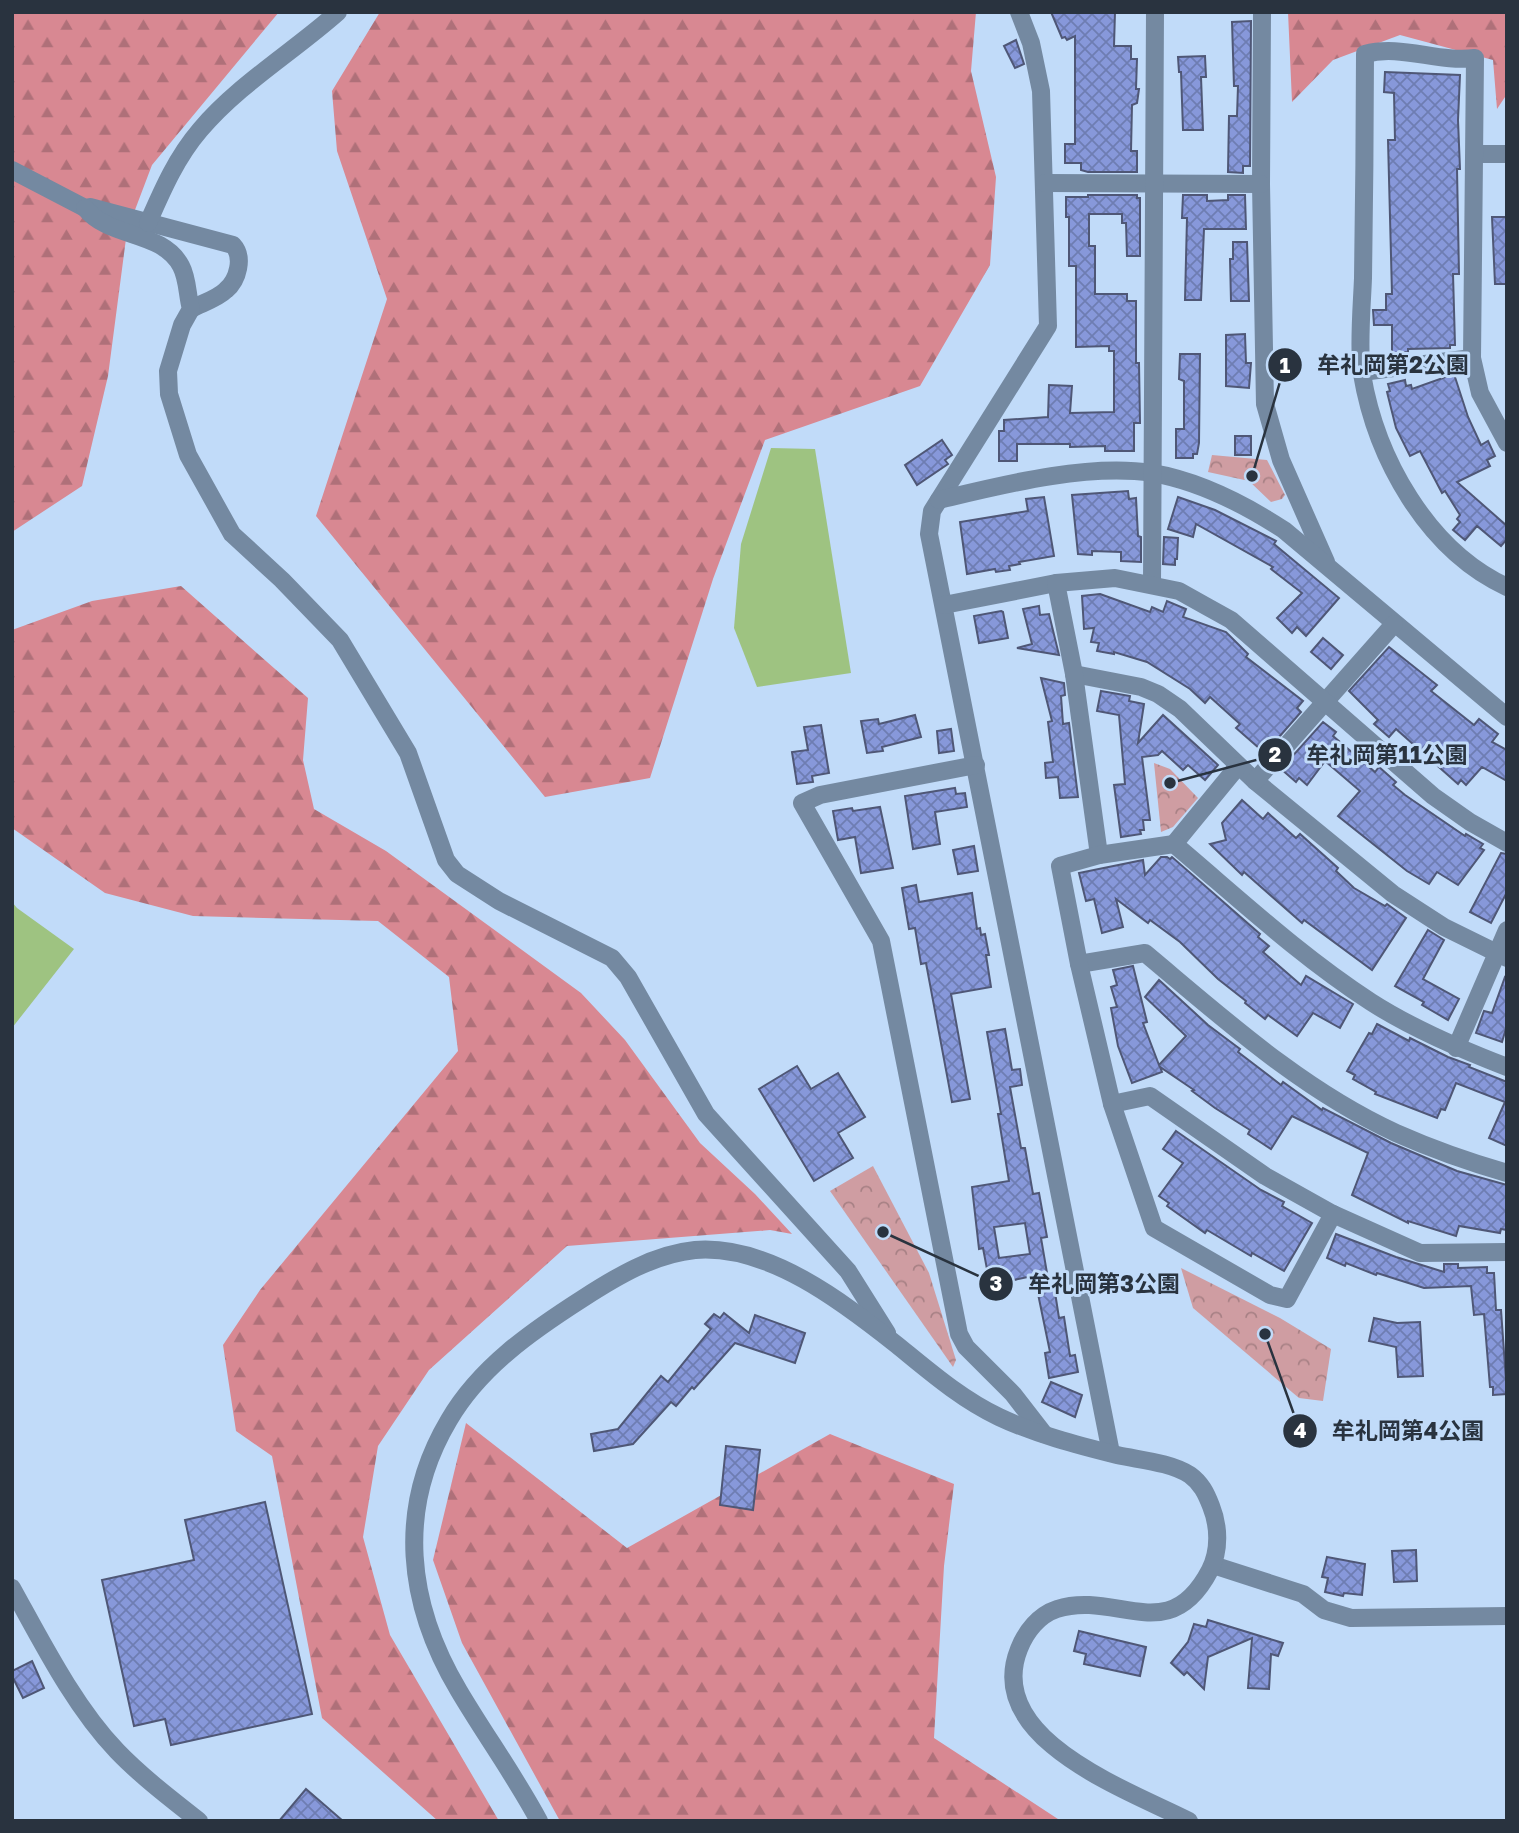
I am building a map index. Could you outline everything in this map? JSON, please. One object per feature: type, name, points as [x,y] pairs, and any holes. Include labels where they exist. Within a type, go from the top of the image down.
[{"type":"street","points":[[148,223],[168,177],[198,131],[223,106],[338,12]]},
{"type":"street","points":[[1019,12],[1031,43],[1041,91],[1048,326],[932,512],[929,534],[1111,1453]]},
{"type":"street","points":[[1152,584],[1155,12]]},
{"type":"street","points":[[1262,12],[1261,184],[1265,404],[1281,460],[1327,565]]},
{"type":"street","points":[[1507,443],[1480,393],[1472,358],[1475,58],[1455,61],[1381,50],[1365,54],[1362,372],[1376,429],[1415,505],[1447,545],[1492,580],[1507,587]]},
{"type":"street","points":[[1475,154],[1507,153]]},
{"type":"street","points":[[12,170],[85,208],[93,219],[107,227],[167,248],[182,268],[191,309]]},
{"type":"street","points":[[1045,183],[1261,184]]},
{"type":"street","points":[[85,208],[90,207],[233,246],[239,252],[239,264],[227,290],[191,309],[182,325],[168,371],[169,394],[188,455],[232,534],[282,580],[340,640],[408,753],[446,860],[457,874],[499,901],[612,958],[628,976],[706,1114],[848,1271],[893,1342]]},
{"type":"street","points":[[1362,372],[1472,358]]},
{"type":"street","points":[[939,500],[1026,480],[1119,471],[1153,473],[1212,491],[1250,508],[1284,530],[1507,717]]},
{"type":"street","points":[[944,605],[1056,583],[1115,578],[1179,591],[1231,620],[1433,796],[1470,822],[1507,843]]},
{"type":"street","points":[[1056,583],[1074,674],[1098,855]]},
{"type":"street","points":[[1255,781],[1394,624]]},
{"type":"street","points":[[1074,674],[1141,687],[1158,694],[1180,709],[1255,781],[1393,894],[1444,927],[1501,956]]},
{"type":"street","points":[[976,765],[820,796],[802,803],[881,941],[959,1334],[966,1347],[1013,1394],[1044,1434]]},
{"type":"street","points":[[1238,766],[1174,844],[1098,855],[1060,866],[1079,964],[1112,1104],[1154,1227],[1270,1295],[1287,1299],[1333,1214]]},
{"type":"street","points":[[1174,844],[1317,965],[1373,1004],[1456,1048],[1507,1066]]},
{"type":"street","points":[[1456,1048],[1501,956],[1507,930]]},
{"type":"street","points":[[1079,964],[1145,953],[1259,1048],[1320,1090],[1394,1132],[1456,1158],[1507,1173]]},
{"type":"street","points":[[1112,1104],[1150,1096],[1265,1176],[1333,1214],[1420,1253],[1506,1257]]},
{"type":"street","points":[[539,1821],[522,1788],[457,1688],[427,1619],[416,1579],[413,1555],[418,1498],[429,1460],[461,1399],[481,1377],[518,1344],[578,1301],[630,1271],[662,1257],[694,1250],[727,1251],[768,1261],[795,1273],[893,1342],[975,1405],[1004,1419],[1044,1434],[1179,1469],[1202,1486],[1217,1521],[1217,1551],[1213,1565],[1193,1596],[1163,1613],[1084,1605],[1055,1609],[1037,1621],[1023,1637],[1015,1659],[1012,1680],[1020,1709],[1042,1738],[1101,1777],[1189,1821]]},
{"type":"street","points":[[1213,1565],[1303,1594],[1324,1610],[1351,1618],[1507,1616]]},
{"type":"street","points":[[12,1588],[40,1639],[98,1729],[118,1752],[199,1821]]},
{"type":"green space","points":[[12,12],[279,12],[152,165],[127,231],[108,376],[82,486],[12,532]]},
{"type":"green space","points":[[380,12],[976,12],[971,71],[996,177],[990,265],[920,386],[765,440],[713,579],[650,778],[545,797],[316,516],[387,299],[337,151],[332,91]]},
{"type":"green space","points":[[1288,12],[1507,12],[1507,94],[1497,109],[1493,60],[1400,35],[1333,60],[1292,102]]},
{"type":"green space","points":[[1212,455],[1267,460],[1285,495],[1282,499],[1271,502],[1249,481],[1208,472]]},
{"type":"green space","points":[[181,586],[308,698],[303,760],[314,809],[386,851],[581,993],[625,1040],[700,1143],[755,1194],[792,1234],[770,1230],[567,1246],[429,1370],[378,1446],[363,1537],[390,1635],[499,1821],[438,1821],[322,1718],[272,1456],[236,1431],[223,1345],[260,1290],[458,1051],[449,977],[378,921],[193,916],[105,893],[12,828],[12,630],[92,601]]},
{"type":"green space","points":[[1154,763],[1170,769],[1198,798],[1173,827],[1161,832]]},
{"type":"green space","points":[[873,1166],[929,1273],[956,1360],[953,1367],[830,1191]]},
{"type":"green space","points":[[1181,1268],[1280,1318],[1331,1349],[1323,1401],[1299,1398],[1193,1308]]},
{"type":"green space","points":[[466,1423],[627,1548],[830,1434],[954,1484],[944,1566],[934,1738],[1061,1821],[560,1821],[462,1643],[433,1560]]},
{"type":"shaded area","points":[[771,448],[815,449],[851,673],[757,687],[734,628],[741,544]]},
{"type":"shaded area","points":[[12,902],[74,949],[12,1028]]},
{"type":"building","points":[[1051,12],[1115,12],[1114,46],[1131,46],[1131,59],[1137,59],[1136,89],[1139,89],[1137,103],[1132,105],[1131,151],[1137,151],[1137,172],[1088,172],[1081,170],[1081,163],[1065,163],[1065,144],[1075,144],[1075,36],[1067,40],[1062,38]]},
{"type":"building","points":[[1251,21],[1250,166],[1243,166],[1243,173],[1228,172],[1229,116],[1237,116],[1238,86],[1234,86],[1232,22]]},
{"type":"building","points":[[1016,40],[1024,64],[1015,68],[1004,46]]},
{"type":"building","points":[[1205,56],[1206,77],[1201,77],[1203,130],[1183,130],[1178,57]]},
{"type":"building","points":[[1385,72],[1460,75],[1460,169],[1457,169],[1459,274],[1453,274],[1455,345],[1450,345],[1450,348],[1408,349],[1408,352],[1392,353],[1392,325],[1374,325],[1373,310],[1386,310],[1386,294],[1392,294],[1388,140],[1395,140],[1394,93],[1384,92]]},
{"type":"building","points":[[1137,195],[1137,198],[1140,198],[1140,256],[1127,256],[1126,223],[1122,223],[1122,214],[1089,214],[1089,246],[1095,246],[1095,294],[1127,294],[1127,301],[1136,301],[1140,423],[1134,423],[1134,451],[1105,451],[1105,446],[1017,444],[1017,461],[999,461],[999,431],[1004,431],[1004,420],[1048,417],[1049,385],[1072,386],[1070,413],[1114,412],[1114,351],[1109,351],[1109,346],[1076,347],[1076,266],[1069,266],[1069,217],[1066,217],[1066,197]]},
{"type":"building","points":[[1183,195],[1207,195],[1207,201],[1228,200],[1228,195],[1245,195],[1246,229],[1204,229],[1201,300],[1185,300],[1187,218],[1182,218]]},
{"type":"building","points":[[1492,217],[1507,217],[1507,284],[1495,284]]},
{"type":"building","points":[[1233,242],[1247,242],[1249,301],[1231,301],[1230,259],[1233,259]]},
{"type":"building","points":[[1245,334],[1246,363],[1251,363],[1249,388],[1226,386],[1226,335]]},
{"type":"building","points":[[1180,354],[1200,354],[1199,443],[1197,454],[1193,454],[1193,458],[1176,458],[1176,429],[1184,429],[1184,381],[1179,379]]},
{"type":"building","points":[[1454,374],[1468,417],[1481,445],[1488,441],[1495,456],[1487,460],[1490,466],[1457,482],[1507,526],[1507,539],[1501,546],[1477,526],[1465,540],[1453,530],[1460,522],[1457,519],[1460,515],[1445,491],[1442,493],[1420,451],[1410,456],[1396,428],[1387,392],[1390,391],[1388,384],[1405,380],[1406,386],[1411,385],[1412,389]]},
{"type":"building","points":[[1235,436],[1251,436],[1251,455],[1235,455]]},
{"type":"building","points":[[942,440],[952,455],[945,460],[948,464],[917,485],[905,465]]},
{"type":"building","points":[[1128,491],[1129,499],[1136,498],[1141,562],[1121,561],[1121,552],[1092,551],[1092,555],[1078,554],[1072,495]]},
{"type":"building","points":[[1044,497],[1054,556],[1019,562],[1020,564],[1009,566],[1010,570],[996,572],[995,569],[967,574],[960,522],[1028,511],[1026,499]]},
{"type":"building","points":[[1178,497],[1215,510],[1276,541],[1274,544],[1339,598],[1306,636],[1297,627],[1292,633],[1277,618],[1302,593],[1271,569],[1273,567],[1196,524],[1193,537],[1168,529]]},
{"type":"building","points":[[1164,537],[1178,538],[1175,565],[1163,564]]},
{"type":"building","points":[[1100,594],[1150,612],[1152,607],[1163,612],[1167,601],[1186,609],[1183,617],[1226,632],[1248,654],[1246,657],[1303,701],[1297,708],[1301,712],[1272,745],[1266,740],[1259,748],[1236,728],[1240,724],[1210,697],[1205,703],[1190,689],[1147,662],[1114,652],[1097,651],[1099,643],[1091,642],[1094,628],[1084,629],[1082,596]]},
{"type":"building","points":[[1039,606],[1040,615],[1049,614],[1059,655],[1017,648],[1032,644],[1023,609]]},
{"type":"building","points":[[1001,611],[1008,638],[979,643],[974,616]]},
{"type":"building","points":[[1323,638],[1343,655],[1331,669],[1311,652]]},
{"type":"building","points":[[1389,647],[1437,685],[1431,691],[1474,725],[1479,719],[1498,734],[1492,742],[1507,750],[1507,781],[1482,767],[1466,785],[1461,780],[1458,784],[1396,729],[1389,737],[1374,724],[1378,720],[1349,691]]},
{"type":"building","points":[[1041,678],[1064,683],[1065,695],[1061,696],[1063,724],[1069,723],[1078,797],[1060,798],[1058,777],[1046,778],[1045,763],[1053,762],[1048,722],[1052,721]]},
{"type":"building","points":[[1101,691],[1130,696],[1129,701],[1144,704],[1138,743],[1163,715],[1218,765],[1205,780],[1188,765],[1183,770],[1162,751],[1158,755],[1142,757],[1150,820],[1143,820],[1144,830],[1140,830],[1141,834],[1121,837],[1114,785],[1125,784],[1119,715],[1097,711]]},
{"type":"building","points":[[915,715],[921,737],[882,747],[883,751],[867,753],[861,721],[878,719],[879,724]]},
{"type":"building","points":[[1323,722],[1336,732],[1333,736],[1375,772],[1379,767],[1396,782],[1393,785],[1405,795],[1465,836],[1466,834],[1483,844],[1480,848],[1484,850],[1458,885],[1437,872],[1429,884],[1407,871],[1338,816],[1360,791],[1325,761],[1307,785],[1299,778],[1296,782],[1281,769]]},
{"type":"building","points":[[821,725],[829,773],[812,776],[813,782],[797,784],[792,752],[808,750],[804,727]]},
{"type":"building","points":[[951,729],[954,751],[939,753],[937,731]]},
{"type":"building","points":[[955,788],[956,794],[965,793],[967,807],[935,812],[940,844],[913,849],[905,796]]},
{"type":"building","points":[[1242,800],[1263,819],[1268,813],[1296,838],[1300,834],[1338,868],[1336,871],[1354,888],[1385,906],[1387,904],[1406,918],[1372,970],[1304,920],[1302,923],[1244,872],[1242,875],[1210,844],[1226,840],[1222,823]]},
{"type":"building","points":[[880,807],[893,868],[861,873],[855,837],[838,840],[833,811]]},
{"type":"building","points":[[974,846],[978,871],[958,874],[953,850]]},
{"type":"building","points":[[1501,853],[1507,854],[1507,892],[1491,923],[1470,912]]},
{"type":"building","points":[[1161,857],[1172,857],[1260,934],[1258,937],[1269,946],[1263,952],[1301,985],[1306,976],[1353,1004],[1340,1028],[1313,1013],[1297,1036],[1268,1015],[1265,1019],[1180,942],[1116,899],[1123,927],[1102,933],[1094,899],[1086,901],[1079,873],[1143,860],[1145,875]]},
{"type":"building","points":[[916,885],[919,902],[972,893],[977,929],[980,928],[981,935],[985,934],[991,987],[951,994],[970,1099],[952,1102],[926,963],[921,964],[915,928],[909,929],[902,888]]},
{"type":"building","points":[[1428,930],[1444,940],[1423,979],[1459,999],[1448,1020],[1422,1005],[1424,1002],[1395,986]]},
{"type":"building","points":[[1133,966],[1147,1022],[1143,1023],[1159,1065],[1186,1036],[1145,997],[1159,980],[1208,1025],[1240,1049],[1238,1052],[1281,1085],[1283,1082],[1322,1110],[1323,1108],[1391,1143],[1457,1171],[1507,1185],[1507,1230],[1501,1229],[1500,1233],[1459,1226],[1456,1236],[1408,1223],[1352,1195],[1368,1153],[1292,1116],[1271,1149],[1248,1134],[1250,1130],[1160,1067],[1162,1072],[1132,1083],[1118,1046],[1111,1008],[1117,1007],[1111,987],[1117,985],[1113,970]]},
{"type":"building","points":[[1505,977],[1507,1025],[1502,1042],[1476,1033],[1484,1011],[1492,1013]]},
{"type":"building","points":[[1377,1024],[1409,1041],[1410,1038],[1507,1082],[1507,1146],[1489,1138],[1505,1102],[1456,1083],[1445,1110],[1441,1109],[1437,1118],[1375,1094],[1376,1092],[1353,1079],[1355,1075],[1347,1071]]},
{"type":"building","points":[[1005,1029],[1012,1070],[1020,1069],[1022,1085],[1010,1087],[1021,1148],[1025,1148],[1033,1194],[1039,1193],[1047,1237],[1041,1238],[1047,1273],[990,1285],[983,1248],[979,1249],[972,1187],[1009,1181],[987,1032]],"holes":[[[1025,1223],[1030,1254],[999,1258],[994,1227]]]},
{"type":"building","points":[[797,1066],[811,1089],[838,1073],[865,1117],[838,1133],[853,1158],[814,1181],[759,1089]]},
{"type":"building","points":[[1176,1131],[1261,1190],[1284,1202],[1282,1206],[1312,1223],[1284,1271],[1252,1253],[1251,1256],[1207,1230],[1205,1233],[1167,1206],[1169,1203],[1159,1196],[1183,1163],[1163,1149]]},
{"type":"building","points":[[1336,1234],[1444,1272],[1444,1264],[1458,1264],[1458,1268],[1487,1267],[1487,1273],[1494,1273],[1496,1310],[1501,1310],[1507,1394],[1493,1395],[1493,1387],[1490,1387],[1484,1314],[1474,1315],[1471,1286],[1424,1288],[1377,1273],[1376,1275],[1346,1263],[1345,1266],[1327,1258]]},
{"type":"building","points":[[1054,1286],[1059,1318],[1064,1317],[1070,1356],[1075,1355],[1078,1372],[1049,1378],[1045,1353],[1050,1352],[1037,1289]]},
{"type":"building","points":[[724,1313],[749,1333],[755,1315],[805,1333],[795,1363],[735,1343],[694,1389],[692,1387],[676,1406],[671,1402],[633,1444],[594,1451],[591,1434],[618,1429],[661,1376],[668,1382],[711,1329],[705,1324],[714,1314],[720,1318]]},
{"type":"building","points":[[1374,1318],[1397,1323],[1420,1322],[1423,1376],[1398,1377],[1396,1347],[1369,1341]]},
{"type":"building","points":[[1051,1382],[1082,1395],[1075,1417],[1042,1402]]},
{"type":"building","points":[[726,1446],[760,1450],[753,1510],[720,1505]]},
{"type":"building","points":[[265,1502],[312,1714],[171,1745],[165,1719],[134,1726],[102,1580],[194,1560],[185,1520]]},
{"type":"building","points":[[1416,1550],[1417,1581],[1394,1582],[1392,1551]]},
{"type":"building","points":[[1327,1557],[1365,1564],[1362,1595],[1344,1593],[1343,1596],[1325,1592],[1328,1578],[1322,1577]]},
{"type":"building","points":[[1208,1620],[1283,1643],[1278,1656],[1271,1654],[1269,1689],[1248,1688],[1252,1638],[1208,1657],[1204,1689],[1187,1672],[1184,1675],[1171,1663],[1188,1642],[1194,1624],[1206,1627]]},
{"type":"building","points":[[1079,1631],[1146,1647],[1140,1676],[1084,1664],[1086,1654],[1074,1651]]},
{"type":"building","points":[[32,1661],[44,1688],[23,1698],[12,1671]]},
{"type":"building","points":[[306,1789],[343,1821],[279,1821]]},
{"type":"place","name":"牟礼岡第2公園","points":[[1252,476]]},
{"type":"place","name":"牟礼岡第11公園","points":[[1170,783]]},
{"type":"place","name":"牟礼岡第3公園","points":[[883,1232]]},
{"type":"place","name":"牟礼岡第4公園","points":[[1265,1334]]}]
